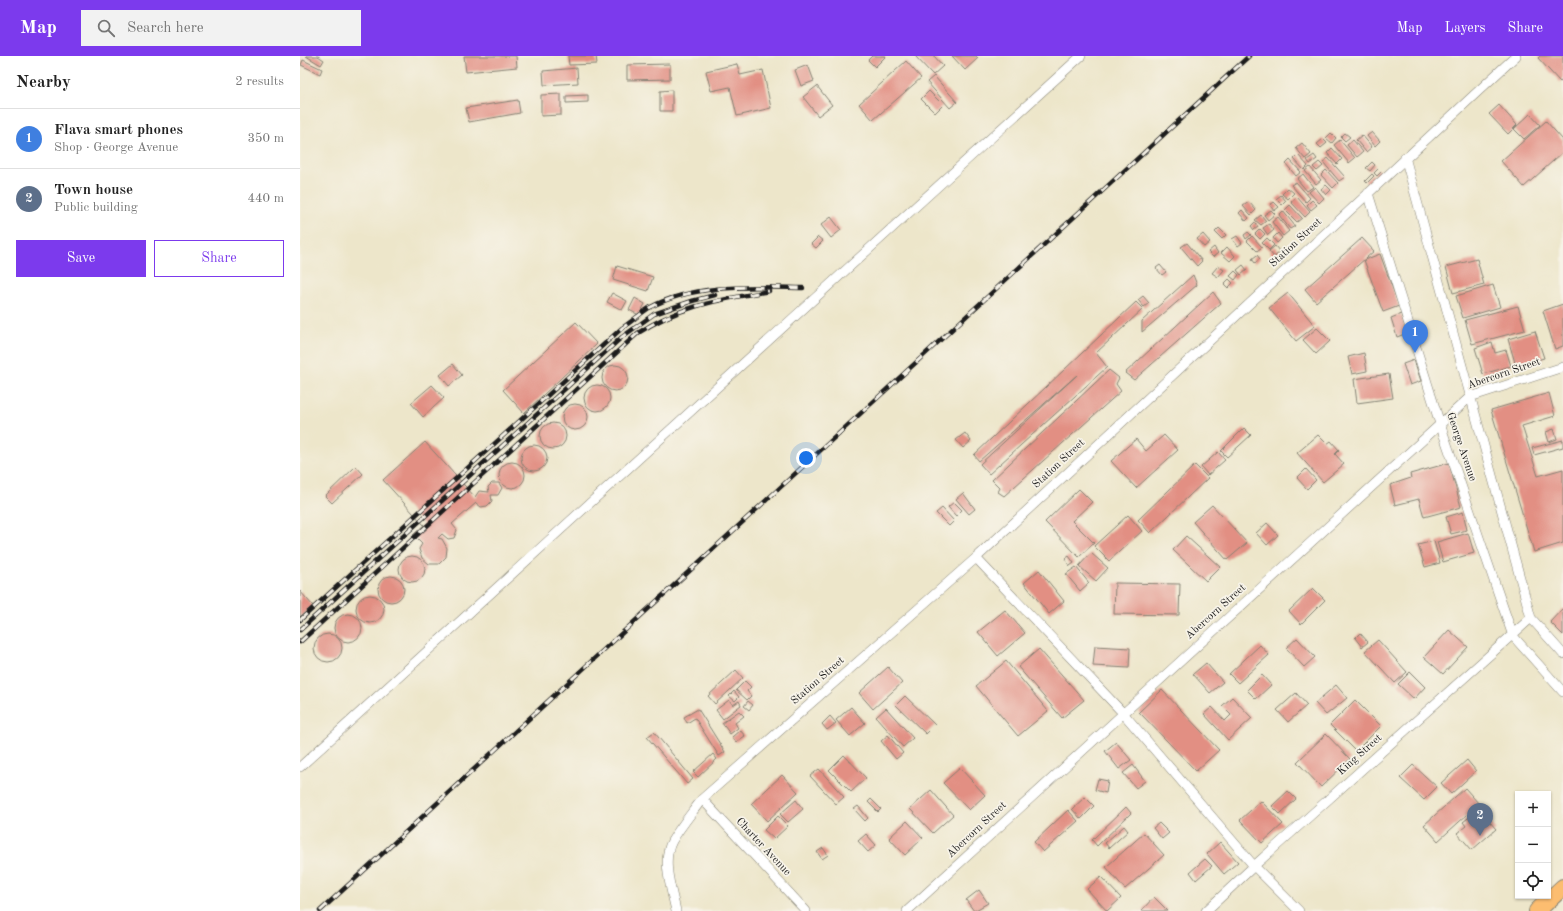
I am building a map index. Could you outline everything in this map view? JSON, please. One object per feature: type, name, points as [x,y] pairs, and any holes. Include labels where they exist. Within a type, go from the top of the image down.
[{"type":"highway","points":[[1537,911],[1563,887]]},
{"type":"street","points":[[300,767],[1081,56]]},
{"type":"street","name":"Station Street","points":[[676,911],[667,861],[671,842],[702,799],[976,558],[1405,157],[1516,56]]},
{"type":"street","name":"George Avenue","points":[[1405,157],[1531,618],[1563,654]]},
{"type":"street","name":"George Avenue","points":[[1368,193],[1440,424],[1513,636],[1563,692]]},
{"type":"street","name":"Abercorn Street","points":[[907,911],[1470,397],[1563,367]]},
{"type":"street","points":[[976,558],[1123,713],[1254,866],[1299,911]]},
{"type":"street","name":"King Street","points":[[1206,911],[1254,866],[1513,636],[1531,618]]},
{"type":"street","name":"Charter Avenue","points":[[702,799],[806,911]]},
{"type":"building","points":[[306,56],[318,56],[324,60],[321,65]]},
{"type":"building","points":[[464,56],[516,56],[517,67],[466,72]]},
{"type":"building","points":[[568,56],[596,56],[597,64],[569,65]]},
{"type":"building","points":[[872,56],[886,56],[875,67],[868,60]]},
{"type":"building","points":[[915,56],[934,56],[943,66],[933,75]]},
{"type":"building","points":[[952,56],[976,56],[978,58],[965,70]]},
{"type":"building","points":[[1540,56],[1563,56],[1563,80],[1560,82],[1538,58]]},
{"type":"building","points":[[303,60],[322,69],[320,74],[301,65]]},
{"type":"building","points":[[906,61],[921,78],[873,120],[859,104]]},
{"type":"building","points":[[670,64],[670,79],[627,80],[627,65]]},
{"type":"building","points":[[737,64],[740,75],[763,70],[771,108],[737,116],[730,87],[711,91],[706,71]]},
{"type":"building","points":[[808,65],[814,81],[801,86],[795,70]]},
{"type":"building","points":[[577,68],[578,83],[544,85],[543,71]]},
{"type":"building","points":[[934,76],[957,102],[950,108],[927,82]]},
{"type":"building","points":[[817,86],[832,105],[818,116],[803,97]]},
{"type":"building","points":[[672,90],[672,111],[660,111],[660,91]]},
{"type":"building","points":[[929,91],[943,105],[935,113],[921,99]]},
{"type":"building","points":[[561,94],[561,115],[541,116],[541,95]]},
{"type":"building","points":[[588,95],[588,102],[566,103],[566,96]]},
{"type":"building","points":[[518,100],[520,113],[469,122],[466,108]]},
{"type":"building","points":[[1499,105],[1517,125],[1508,134],[1489,114]]},
{"type":"building","points":[[1530,114],[1540,125],[1524,139],[1514,129]]},
{"type":"building","points":[[1546,121],[1563,140],[1563,152],[1524,187],[1501,161]]},
{"type":"building","points":[[1372,132],[1380,141],[1375,146],[1367,136]]},
{"type":"building","points":[[1331,133],[1336,138],[1332,143],[1326,138]]},
{"type":"building","points":[[1345,133],[1350,137],[1345,141],[1341,137]]},
{"type":"building","points":[[1362,135],[1372,147],[1366,152],[1356,140]]},
{"type":"building","points":[[1323,139],[1327,143],[1321,148],[1317,144]]},
{"type":"building","points":[[1340,140],[1355,158],[1349,163],[1334,145]]},
{"type":"building","points":[[1353,140],[1363,152],[1357,157],[1347,145]]},
{"type":"building","points":[[1302,143],[1311,154],[1305,159],[1296,148]]},
{"type":"building","points":[[1332,148],[1342,159],[1337,164],[1327,153]]},
{"type":"building","points":[[1298,155],[1308,166],[1304,170],[1294,159]]},
{"type":"building","points":[[1314,155],[1317,159],[1310,164],[1307,160]]},
{"type":"building","points":[[1328,158],[1345,177],[1339,181],[1323,162]]},
{"type":"building","points":[[1290,160],[1301,172],[1296,176],[1286,164]]},
{"type":"building","points":[[1319,162],[1323,166],[1317,171],[1313,167]]},
{"type":"building","points":[[1372,162],[1375,165],[1370,171],[1366,168]]},
{"type":"building","points":[[1310,167],[1321,180],[1316,184],[1305,171]]},
{"type":"building","points":[[1378,169],[1381,172],[1377,176],[1374,173]]},
{"type":"building","points":[[1326,170],[1338,183],[1333,188],[1321,175]]},
{"type":"building","points":[[1303,174],[1313,187],[1307,191],[1297,179]]},
{"type":"building","points":[[1372,174],[1374,176],[1367,183],[1365,181]]},
{"type":"building","points":[[1296,182],[1310,198],[1306,202],[1291,185]]},
{"type":"building","points":[[1326,185],[1331,190],[1326,195],[1321,189]]},
{"type":"building","points":[[1315,187],[1324,198],[1319,203],[1309,192]]},
{"type":"building","points":[[1288,188],[1294,193],[1288,199],[1282,194]]},
{"type":"building","points":[[1281,195],[1286,201],[1282,205],[1276,199]]},
{"type":"building","points":[[1297,197],[1310,212],[1305,217],[1291,202]]},
{"type":"building","points":[[1312,200],[1317,205],[1311,210],[1307,205]]},
{"type":"building","points":[[1249,202],[1256,210],[1251,215],[1243,206]]},
{"type":"building","points":[[1274,202],[1279,207],[1274,211],[1270,205]]},
{"type":"building","points":[[1290,205],[1302,218],[1297,222],[1285,210]]},
{"type":"building","points":[[1242,210],[1249,218],[1246,221],[1239,213]]},
{"type":"building","points":[[1271,210],[1275,214],[1268,220],[1264,215]]},
{"type":"building","points":[[1283,211],[1295,226],[1290,229],[1279,215]]},
{"type":"building","points":[[1261,215],[1266,221],[1261,225],[1255,220]]},
{"type":"building","points":[[831,217],[841,230],[831,238],[821,225]]},
{"type":"building","points":[[1278,217],[1289,231],[1283,236],[1272,222]]},
{"type":"building","points":[[1255,222],[1258,227],[1254,230],[1251,226]]},
{"type":"building","points":[[1269,224],[1274,230],[1268,235],[1263,228]]},
{"type":"building","points":[[1219,228],[1226,235],[1222,239],[1215,232]]},
{"type":"building","points":[[1260,229],[1265,234],[1260,239],[1255,234]]},
{"type":"building","points":[[1248,232],[1251,235],[1246,239],[1244,235]]},
{"type":"building","points":[[1278,233],[1282,238],[1277,243],[1273,238]]},
{"type":"building","points":[[1203,234],[1210,242],[1204,247],[1197,239]]},
{"type":"building","points":[[1237,236],[1242,243],[1238,246],[1232,239]]},
{"type":"building","points":[[1252,236],[1262,247],[1257,251],[1247,241]]},
{"type":"building","points":[[818,237],[823,241],[816,248],[811,244]]},
{"type":"building","points":[[1267,238],[1274,245],[1269,250],[1262,243]]},
{"type":"building","points":[[1362,238],[1374,251],[1316,302],[1305,289]]},
{"type":"building","points":[[1187,243],[1202,261],[1197,266],[1181,247]]},
{"type":"building","points":[[1275,246],[1280,252],[1274,257],[1269,251]]},
{"type":"building","points":[[1214,247],[1218,253],[1213,257],[1208,252]]},
{"type":"building","points":[[1227,247],[1235,256],[1230,261],[1221,253]]},
{"type":"building","points":[[1380,254],[1399,306],[1383,312],[1364,260]]},
{"type":"building","points":[[1257,255],[1260,259],[1255,263],[1252,259]]},
{"type":"building","points":[[1477,259],[1484,285],[1453,293],[1446,267]]},
{"type":"building","points":[[1160,265],[1166,272],[1162,275],[1156,268]]},
{"type":"building","points":[[1243,265],[1247,270],[1241,275],[1237,270]]},
{"type":"building","points":[[617,266],[653,277],[648,291],[613,280]]},
{"type":"building","points":[[1218,266],[1224,270],[1218,277],[1212,273]]},
{"type":"building","points":[[1235,271],[1239,275],[1235,280],[1230,276]]},
{"type":"building","points":[[1193,275],[1197,285],[1142,332],[1142,321]]},
{"type":"building","points":[[1229,279],[1233,283],[1228,288],[1224,284]]},
{"type":"building","points":[[1493,285],[1500,307],[1463,318],[1456,296]]},
{"type":"building","points":[[1213,292],[1221,303],[1134,380],[1125,373]]},
{"type":"building","points":[[612,293],[627,301],[622,310],[607,302]]},
{"type":"building","points":[[1288,293],[1315,326],[1296,341],[1269,308]]},
{"type":"building","points":[[1143,296],[1149,303],[1144,307],[1138,300]]},
{"type":"building","points":[[635,298],[645,304],[639,315],[629,310]]},
{"type":"building","points":[[1136,302],[1143,309],[1096,353],[1107,367],[989,474],[980,464],[1077,375],[979,461],[974,455]]},
{"type":"building","points":[[1563,304],[1563,346],[1555,349],[1543,311]]},
{"type":"building","points":[[1518,306],[1525,330],[1472,344],[1465,320]]},
{"type":"building","points":[[1401,314],[1407,333],[1397,337],[1391,318]]},
{"type":"building","points":[[576,322],[597,344],[524,413],[503,390]]},
{"type":"building","points":[[1317,328],[1330,341],[1316,354],[1303,340]]},
{"type":"building","points":[[1535,331],[1544,358],[1516,366],[1508,339]]},
{"type":"building","points":[[1492,342],[1495,353],[1506,350],[1511,366],[1483,374],[1475,348]]},
{"type":"building","points":[[1364,353],[1367,371],[1352,374],[1348,357]]},
{"type":"building","points":[[1414,360],[1421,381],[1410,385],[1403,364]]},
{"type":"building","points":[[453,364],[462,375],[449,386],[440,375]]},
{"type":"building","points":[[615,365],[624,369],[628,378],[624,387],[615,391],[606,387],[602,378],[606,369]]},
{"type":"building","points":[[1109,370],[1119,378],[1116,384],[1121,391],[1004,496],[998,492],[1000,488],[992,480]]},
{"type":"building","points":[[1389,374],[1393,398],[1357,403],[1354,379]]},
{"type":"building","points":[[432,385],[444,398],[423,417],[411,403]]},
{"type":"building","points":[[597,385],[607,388],[610,398],[607,408],[597,411],[587,408],[584,398],[587,388]]},
{"type":"building","points":[[1549,393],[1555,416],[1522,426],[1538,476],[1563,469],[1563,543],[1534,552],[1491,410]]},
{"type":"building","points":[[575,404],[584,408],[588,417],[584,426],[575,430],[566,426],[562,417],[566,408]]},
{"type":"building","points":[[553,423],[562,427],[566,436],[562,445],[553,449],[544,445],[540,436],[544,427]]},
{"type":"building","points":[[1244,428],[1251,435],[1227,457],[1221,451]]},
{"type":"building","points":[[1554,429],[1557,439],[1549,442],[1546,432]]},
{"type":"building","points":[[965,433],[971,441],[963,448],[956,440]]},
{"type":"building","points":[[1164,435],[1178,450],[1136,488],[1111,461],[1136,439],[1146,451]]},
{"type":"building","points":[[1318,435],[1327,444],[1331,441],[1339,450],[1335,454],[1344,464],[1323,482],[1297,453]]},
{"type":"building","points":[[1563,440],[1563,447],[1534,455],[1532,448]]},
{"type":"building","points":[[425,442],[475,497],[479,491],[489,492],[488,487],[492,483],[499,483],[502,488],[498,495],[491,495],[492,501],[487,506],[481,507],[476,503],[452,524],[457,530],[454,538],[448,539],[442,534],[438,538],[442,539],[447,548],[446,557],[439,564],[429,564],[422,558],[419,549],[422,544],[413,535],[424,525],[383,480]]},
{"type":"building","points":[[534,445],[543,449],[547,458],[543,467],[534,471],[525,467],[521,458],[525,449]]},
{"type":"building","points":[[1218,452],[1225,460],[1208,475],[1201,467]]},
{"type":"building","points":[[512,462],[521,466],[525,475],[521,484],[512,488],[503,484],[499,475],[503,466]]},
{"type":"building","points":[[1449,463],[1461,507],[1424,517],[1419,499],[1395,505],[1390,485],[1411,478],[1410,474]]},
{"type":"building","points":[[1195,465],[1208,478],[1150,533],[1138,520]]},
{"type":"building","points":[[356,466],[363,474],[332,503],[325,496]]},
{"type":"building","points":[[1306,469],[1316,480],[1307,489],[1297,478]]},
{"type":"building","points":[[1079,489],[1092,502],[1072,521],[1094,543],[1079,557],[1045,522]]},
{"type":"building","points":[[963,493],[975,509],[969,514],[956,499]]},
{"type":"building","points":[[954,502],[962,510],[956,516],[948,507]]},
{"type":"building","points":[[1212,505],[1247,543],[1227,560],[1193,522]]},
{"type":"building","points":[[942,508],[954,521],[949,526],[936,513]]},
{"type":"building","points":[[1463,512],[1467,530],[1451,534],[1446,517]]},
{"type":"building","points":[[1128,515],[1142,531],[1109,561],[1094,546]]},
{"type":"building","points":[[1267,523],[1278,535],[1267,545],[1256,533]]},
{"type":"building","points":[[1468,533],[1474,553],[1443,562],[1437,542]]},
{"type":"building","points":[[1186,536],[1220,567],[1206,581],[1173,550]]},
{"type":"building","points":[[1434,541],[1440,563],[1425,567],[1418,545]]},
{"type":"building","points":[[1091,553],[1108,568],[1096,581],[1079,566]]},
{"type":"building","points":[[412,556],[421,560],[425,569],[421,578],[412,582],[403,578],[399,569],[403,560]]},
{"type":"building","points":[[1069,556],[1074,563],[1070,566],[1065,559]]},
{"type":"building","points":[[1076,567],[1089,583],[1080,591],[1066,574]]},
{"type":"building","points":[[1039,570],[1064,601],[1049,614],[1024,583]]},
{"type":"building","points":[[391,576],[400,580],[404,589],[400,598],[391,602],[382,598],[378,589],[382,580]]},
{"type":"building","points":[[1115,583],[1180,584],[1179,615],[1114,614]]},
{"type":"building","points":[[1313,588],[1325,600],[1301,624],[1289,611]]},
{"type":"building","points":[[300,591],[313,606],[300,617]]},
{"type":"building","points":[[370,595],[380,599],[384,609],[380,619],[370,623],[360,619],[356,609],[360,599]]},
{"type":"building","points":[[1563,608],[1563,635],[1550,622]]},
{"type":"building","points":[[1005,610],[1025,633],[998,656],[978,632]]},
{"type":"building","points":[[348,614],[358,618],[362,628],[358,638],[348,642],[338,638],[334,628],[338,618]]},
{"type":"building","points":[[1449,630],[1468,647],[1443,674],[1424,657]]},
{"type":"building","points":[[1360,633],[1368,642],[1362,647],[1355,638]]},
{"type":"building","points":[[328,634],[338,638],[342,648],[338,658],[328,662],[318,658],[314,648],[318,638]]},
{"type":"building","points":[[1297,638],[1315,657],[1304,667],[1286,648]]},
{"type":"building","points":[[1378,640],[1407,672],[1395,683],[1365,651]]},
{"type":"building","points":[[1260,645],[1269,655],[1238,683],[1229,674]]},
{"type":"building","points":[[1095,646],[1130,648],[1129,668],[1093,666]]},
{"type":"building","points":[[1039,649],[1084,700],[1062,718],[1018,667]]},
{"type":"building","points":[[1006,661],[1048,711],[1018,736],[976,686]]},
{"type":"building","points":[[1206,663],[1223,682],[1210,693],[1193,674]]},
{"type":"building","points":[[888,667],[902,683],[873,709],[859,693]]},
{"type":"building","points":[[736,670],[743,678],[715,704],[708,696]]},
{"type":"building","points":[[1410,672],[1425,687],[1414,699],[1398,684]]},
{"type":"building","points":[[1262,675],[1271,685],[1256,699],[1247,690]]},
{"type":"building","points":[[745,681],[751,687],[747,691],[751,696],[747,700],[736,690]]},
{"type":"building","points":[[1336,685],[1347,698],[1326,715],[1315,703]]},
{"type":"building","points":[[1162,690],[1219,750],[1196,771],[1139,712]]},
{"type":"building","points":[[734,691],[739,697],[735,701],[729,696]]},
{"type":"building","points":[[1296,693],[1307,705],[1288,722],[1277,710]]},
{"type":"building","points":[[905,696],[935,725],[926,734],[896,705]]},
{"type":"building","points":[[1232,697],[1252,718],[1228,740],[1204,714],[1212,707],[1225,721],[1231,715],[1222,706]]},
{"type":"building","points":[[729,700],[733,705],[739,701],[741,705],[723,719],[716,710]]},
{"type":"building","points":[[1355,700],[1381,726],[1356,751],[1330,725]]},
{"type":"building","points":[[748,701],[753,705],[749,710],[744,706]]},
{"type":"building","points":[[851,707],[865,723],[850,736],[836,720]]},
{"type":"building","points":[[886,708],[913,738],[903,747],[876,717]]},
{"type":"building","points":[[698,709],[725,752],[719,756],[695,718],[687,723],[684,717]]},
{"type":"building","points":[[739,711],[744,716],[735,723],[738,728],[730,734],[722,723]]},
{"type":"building","points":[[830,716],[836,723],[827,730],[822,724]]},
{"type":"building","points":[[740,730],[745,736],[736,742],[732,737]]},
{"type":"building","points":[[654,732],[693,779],[687,784],[647,737]]},
{"type":"building","points":[[1326,734],[1350,759],[1321,787],[1297,762]]},
{"type":"building","points":[[888,735],[903,753],[896,759],[881,741]]},
{"type":"building","points":[[1116,742],[1131,760],[1119,769],[1105,751]]},
{"type":"building","points":[[713,754],[717,759],[698,777],[693,772]]},
{"type":"building","points":[[844,755],[866,778],[851,792],[829,770]]},
{"type":"building","points":[[1467,760],[1476,771],[1451,794],[1441,783]]},
{"type":"building","points":[[1133,765],[1145,781],[1136,788],[1123,773]]},
{"type":"building","points":[[1413,765],[1437,787],[1424,800],[1400,778]]},
{"type":"building","points":[[960,768],[985,795],[969,810],[943,783]]},
{"type":"building","points":[[819,769],[844,797],[836,804],[810,776]]},
{"type":"building","points":[[782,775],[798,792],[767,821],[751,804]]},
{"type":"building","points":[[1098,779],[1108,781],[1106,793],[1095,790]]},
{"type":"building","points":[[1465,788],[1479,804],[1438,841],[1424,825]]},
{"type":"building","points":[[931,790],[953,815],[933,833],[910,809]]},
{"type":"building","points":[[1288,791],[1296,799],[1280,814],[1272,806]]},
{"type":"building","points":[[1085,797],[1094,806],[1081,819],[1072,809]]},
{"type":"building","points":[[871,799],[881,809],[878,812],[868,802]]},
{"type":"building","points":[[796,800],[803,809],[788,822],[780,814]]},
{"type":"building","points":[[1261,801],[1283,824],[1262,843],[1240,820]]},
{"type":"building","points":[[858,806],[868,818],[865,821],[854,809]]},
{"type":"building","points":[[1126,807],[1131,813],[1097,846],[1092,840]]},
{"type":"building","points":[[1068,810],[1078,821],[1043,852],[1034,842]]},
{"type":"building","points":[[1482,813],[1496,829],[1472,850],[1457,833],[1466,826],[1463,822],[1472,815],[1475,818]]},
{"type":"building","points":[[778,816],[788,826],[774,839],[764,830]]},
{"type":"building","points":[[907,821],[923,838],[905,855],[889,838]]},
{"type":"building","points":[[1159,823],[1169,833],[1162,839],[1153,828]]},
{"type":"building","points":[[1124,826],[1128,831],[1109,848],[1105,843]]},
{"type":"building","points":[[1144,833],[1164,855],[1125,889],[1106,867]]},
{"type":"building","points":[[866,834],[876,845],[868,852],[858,841]]},
{"type":"building","points":[[1220,842],[1238,862],[1224,874],[1207,854]]},
{"type":"building","points":[[823,848],[828,855],[822,859],[817,852]]},
{"type":"building","points":[[1205,859],[1212,866],[1196,880],[1190,872]]},
{"type":"building","points":[[1101,877],[1121,898],[1107,911],[1087,889]]},
{"type":"building","points":[[979,890],[988,903],[974,911],[966,900]]},
{"type":"building","points":[[1154,897],[1168,911],[1141,911]]},
{"type":"railway","points":[[320,911],[1249,56]]},
{"type":"railway","points":[[300,620],[622,328],[649,308],[685,294],[705,290],[744,287],[803,288]]},
{"type":"railway","points":[[300,642],[638,333],[670,316],[685,310],[717,301],[769,291]]},
{"type":"railway","points":[[300,630],[622,337],[654,314],[715,295]]},
{"type":"place","name":"Flava smart phones","points":[[1415,353]]},
{"type":"place","name":"Town house","points":[[1480,836]]}]
